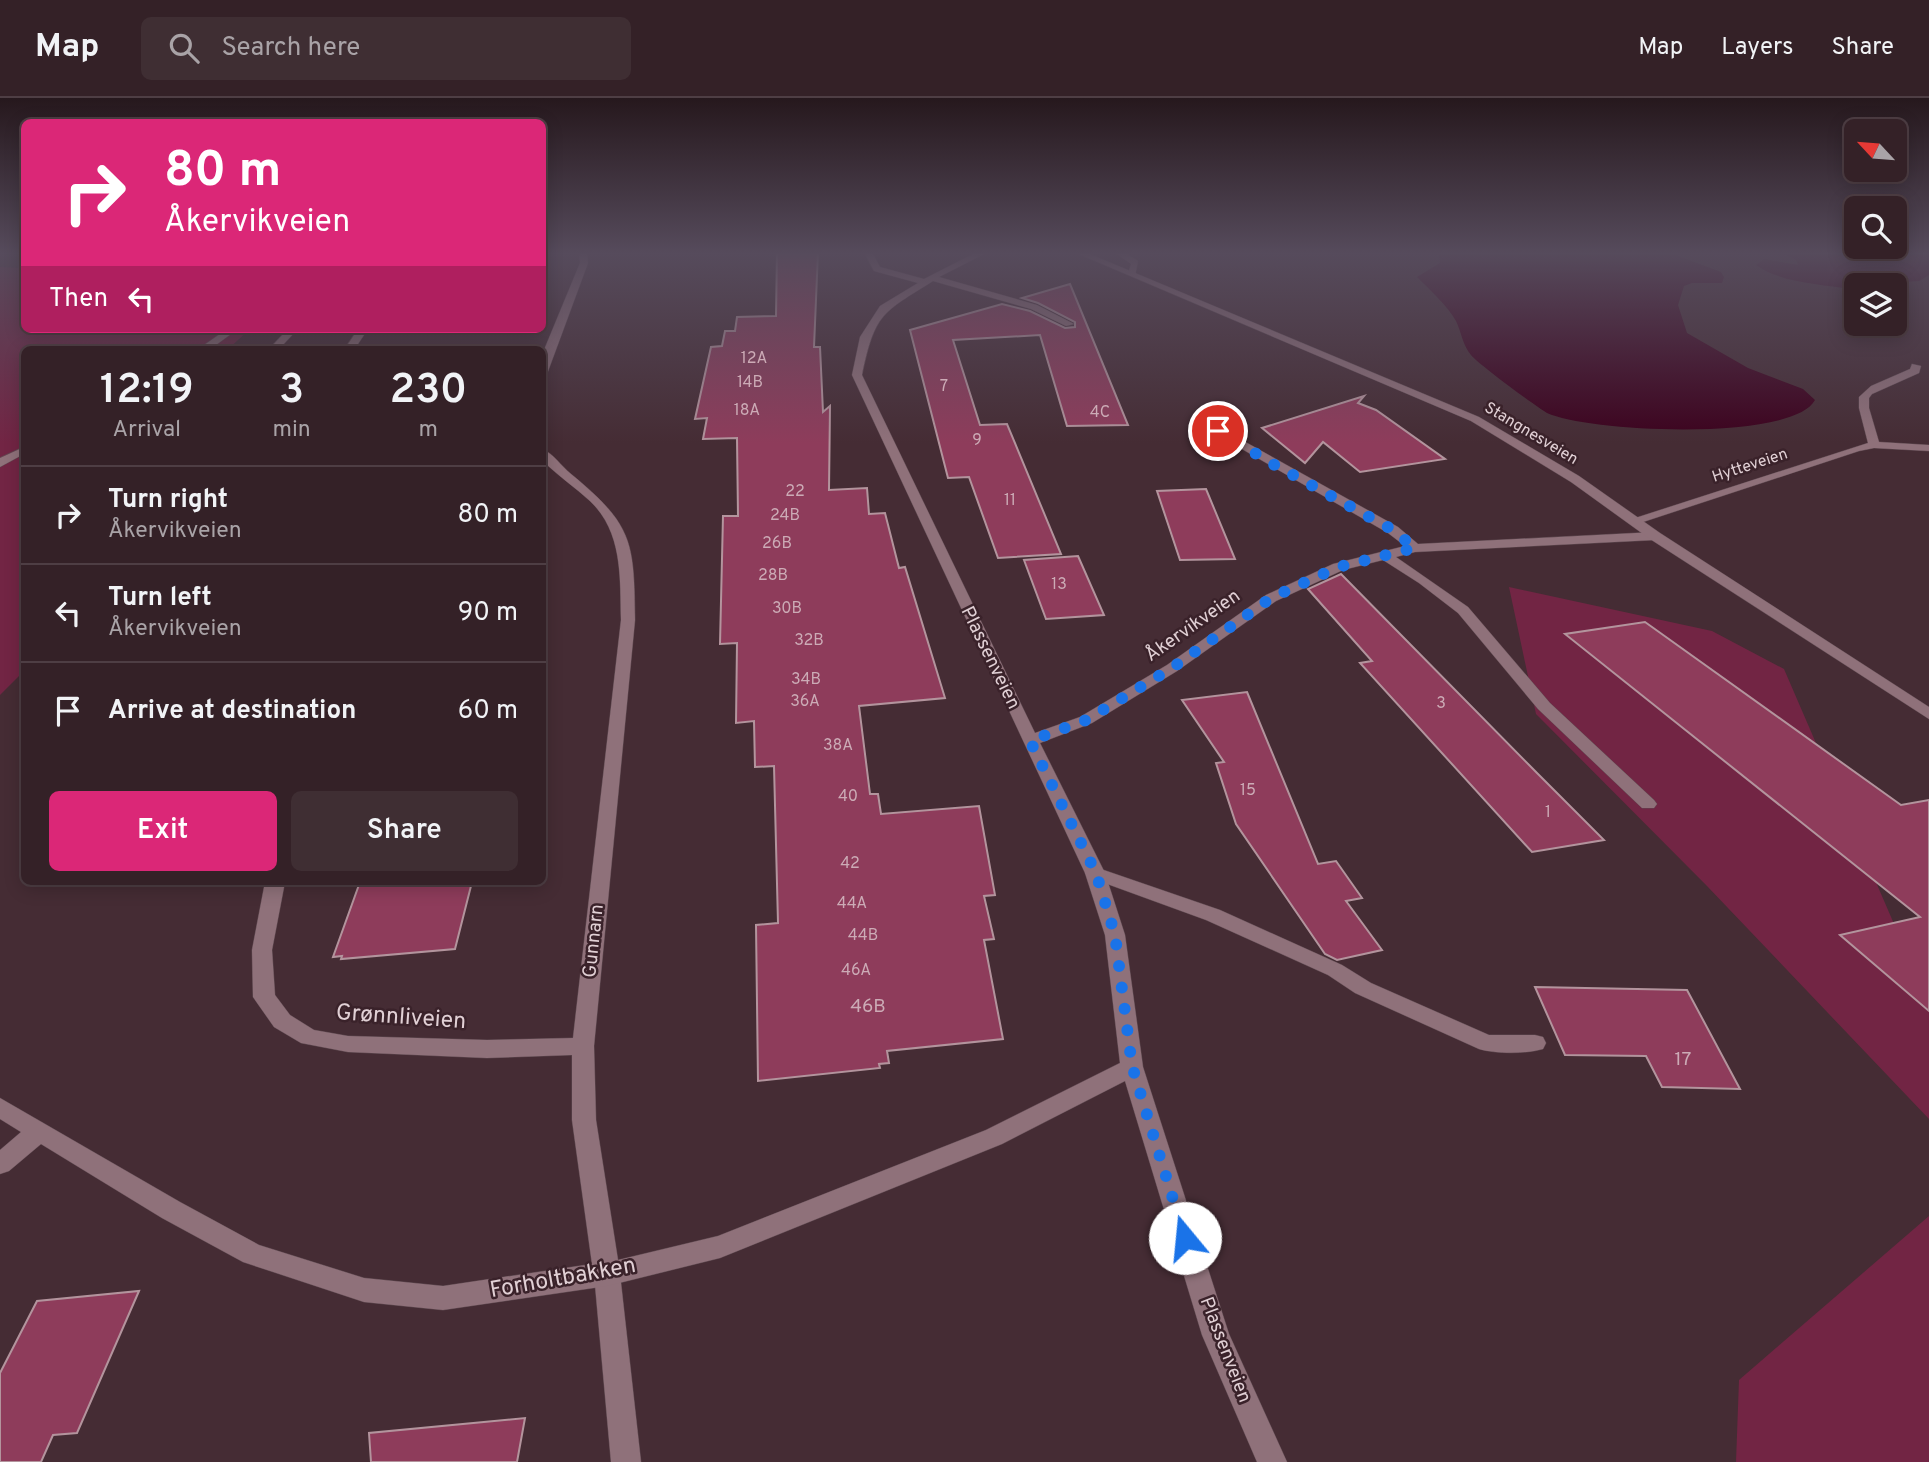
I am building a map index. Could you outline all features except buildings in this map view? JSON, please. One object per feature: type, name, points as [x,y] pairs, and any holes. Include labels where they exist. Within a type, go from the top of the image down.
[{"type":"street","points":[[546,360],[563,316]]},
{"type":"street","name":"Plassenveien","points":[[878,316],[865,337],[856,375],[1030,741],[1096,873],[1115,935],[1132,1066],[1216,1335],[1272,1462]]},
{"type":"street","points":[[1052,316],[1069,324]]},
{"type":"street","name":"Stangnesveien","points":[[1231,316],[1475,419],[1575,479],[1655,536],[1929,714]]},
{"type":"street","points":[[208,346],[227,333]]},
{"type":"street","points":[[276,346],[289,333]]},
{"type":"street","points":[[1874,445],[1864,408],[1864,397],[1873,389],[1915,371],[1916,366]]},
{"type":"street","points":[[1218,431],[1393,530],[1415,548]]},
{"type":"street","name":"Hytteveien","points":[[1635,520],[1874,445],[1929,448]]},
{"type":"street","points":[[0,463],[21,452]]},
{"type":"street","name":"Gunnarn","points":[[546,456],[614,520],[622,539],[627,569],[628,620],[583,1046],[584,1120],[607,1274],[626,1462]]},
{"type":"street","name":"Åkervikveien","points":[[1030,741],[1086,720],[1172,668],[1271,598],[1338,567],[1415,548],[1655,536]]},
{"type":"street","points":[[1384,555],[1424,580],[1463,610],[1544,706],[1648,804]]},
{"type":"street","points":[[1096,873],[1213,915],[1335,970],[1363,988],[1487,1043],[1535,1043]]},
{"type":"street","name":"Grønnliveien","points":[[274,885],[262,950],[264,997],[282,1021],[309,1037],[348,1044],[487,1049],[583,1046]]},
{"type":"street","name":"Forholtbakken","points":[[0,1107],[171,1210],[252,1254],[365,1290],[443,1298],[607,1274],[720,1247],[994,1137],[1132,1066]]},
{"type":"street","points":[[0,1164],[39,1131]]},
{"type":"shaded area","points":[[0,316],[21,316],[21,333],[246,333],[231,346],[21,346],[21,674],[0,695]]},
{"type":"shaded area","points":[[1452,316],[1681,316],[1687,333],[1748,368],[1803,389],[1815,400],[1799,413],[1769,422],[1731,428],[1644,428],[1569,420],[1547,413],[1476,360],[1468,351]]},
{"type":"shaded area","points":[[1509,587],[1712,631],[1784,669],[1907,954],[1929,978],[1929,1119],[1707,886],[1536,714]]},
{"type":"shaded area","points":[[1929,1216],[1929,1462],[1736,1462],[1739,1380]]},
{"type":"route","points":[[1185,1238],[1132,1066],[1115,935],[1096,873],[1030,741],[1086,720],[1172,668],[1271,598],[1338,567],[1415,548],[1393,530],[1218,431]]}]
